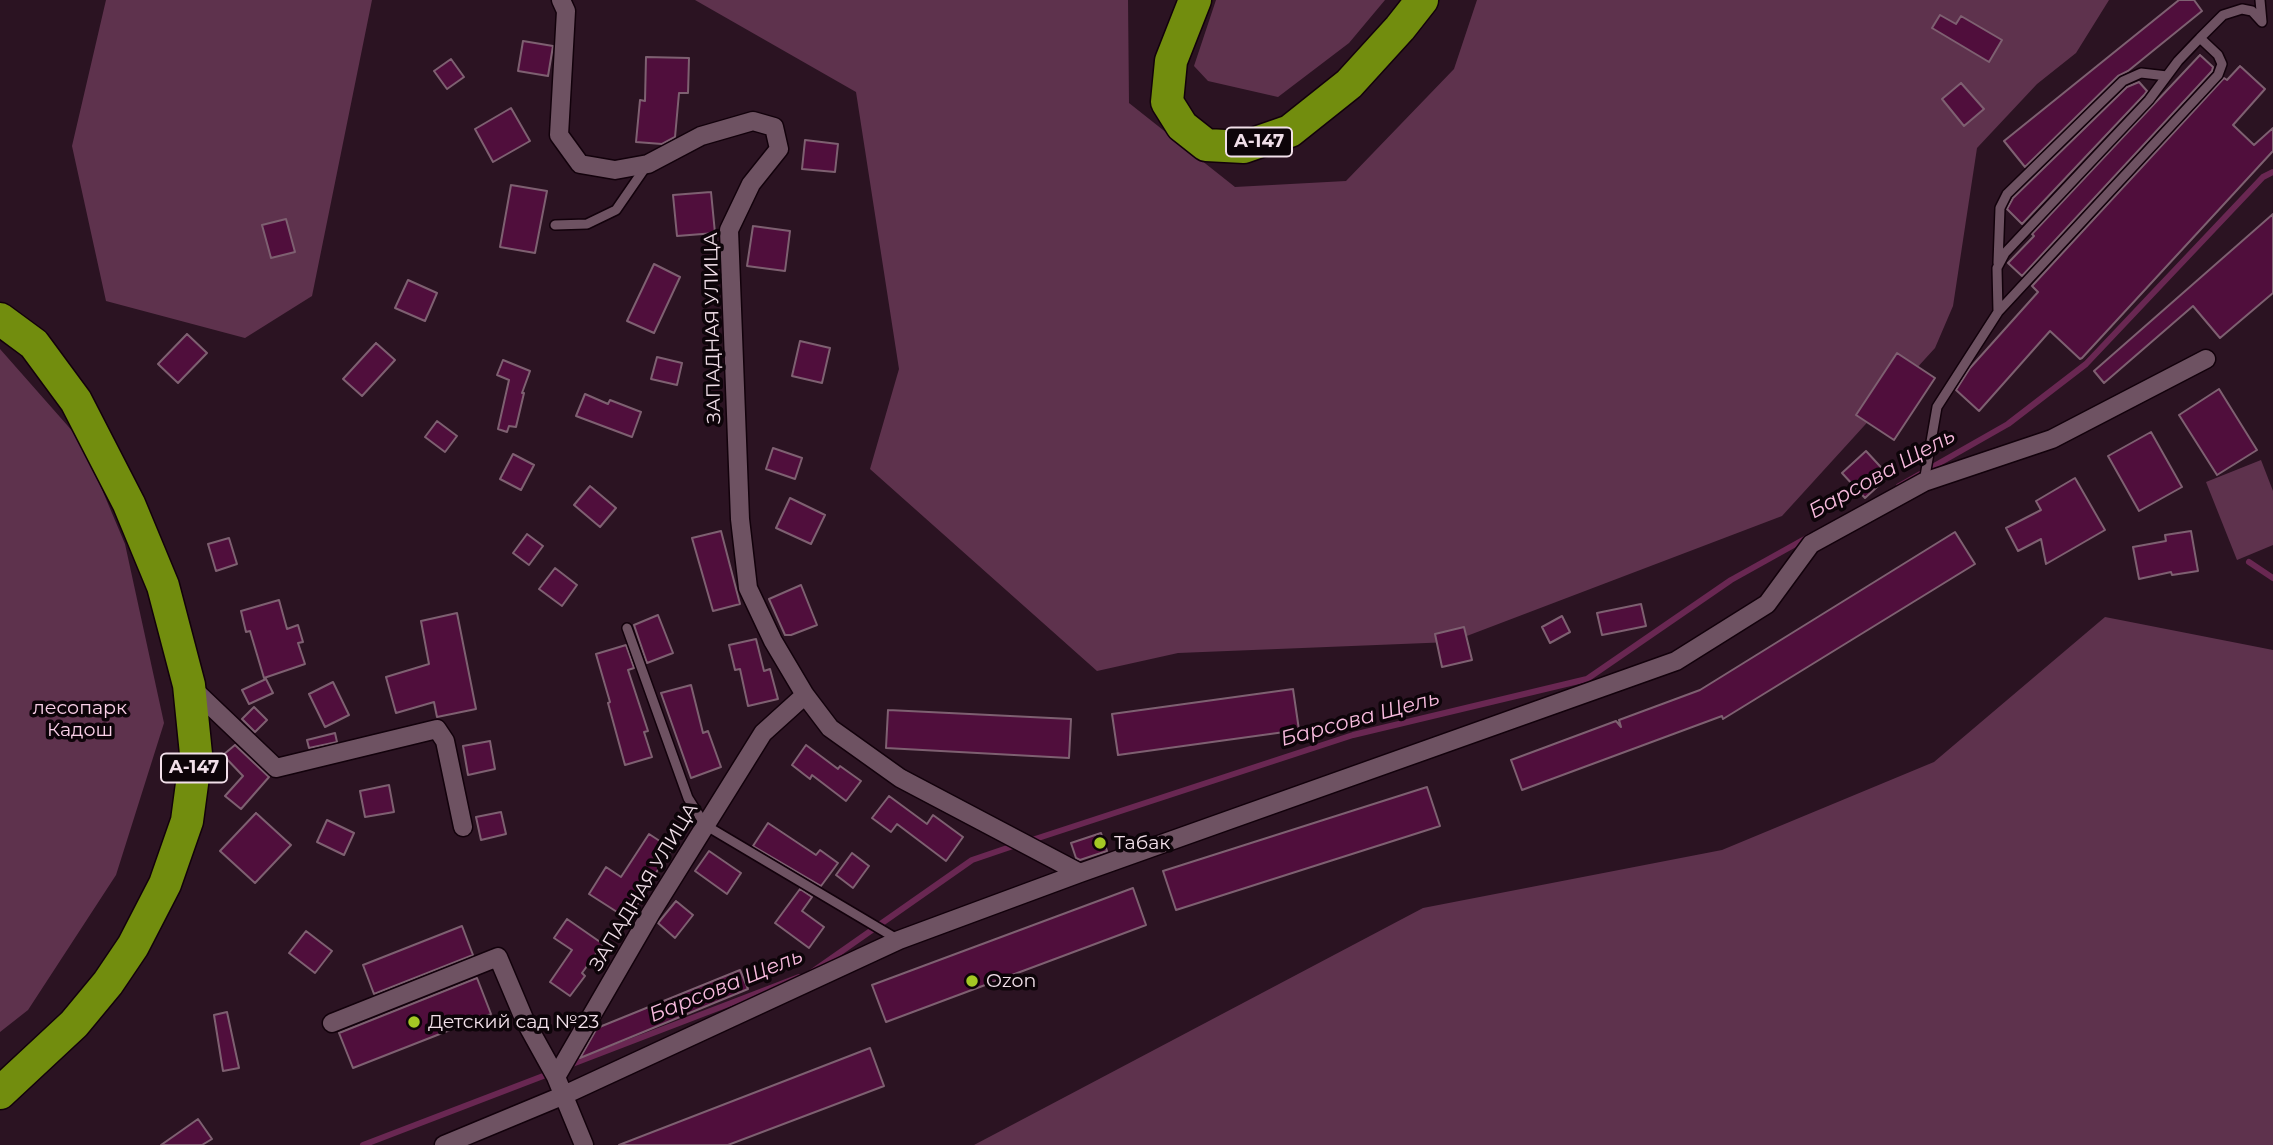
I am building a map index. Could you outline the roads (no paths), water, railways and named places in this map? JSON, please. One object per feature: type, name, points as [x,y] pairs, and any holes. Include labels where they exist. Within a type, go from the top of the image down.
[{"type":"highway","name":"А-147","points":[[1195,0],[1171,61],[1167,102],[1182,126],[1206,145],[1244,147],[1290,131],[1349,84],[1422,0]]},
{"type":"highway","name":"А-147","points":[[0,320],[34,344],[82,413],[129,504],[163,586],[189,685],[195,754],[187,821],[165,884],[133,946],[75,1024],[0,1093]]},
{"type":"street","name":"ЗАПАДНАЯ УЛИЦА","points":[[561,0],[566,11],[559,135],[580,164],[615,170],[648,164],[701,136],[753,121],[774,127],[779,149],[751,184],[729,230],[736,458],[748,588],[805,695],[830,728],[900,778],[1080,873]]},
{"type":"street","points":[[444,1145],[562,1096],[899,940],[1676,661],[1767,604],[1811,544],[1924,482],[2052,439],[2206,359]]},
{"type":"street","points":[[189,685],[276,768],[437,729],[445,740],[463,827]]},
{"type":"street","name":"ЗАПАДНАЯ УЛИЦА","points":[[556,1077],[705,825],[763,733],[805,695]]},
{"type":"street","points":[[332,1023],[498,957],[525,1021],[556,1077],[584,1145]]},
{"type":"lane","points":[[1997,268],[2005,253],[2149,100],[2200,38],[2223,15],[2242,9],[2252,11],[2262,23],[2260,0]]},
{"type":"lane","points":[[1924,482],[1937,407],[1998,312],[2218,75],[2222,64],[2218,55],[2200,38]]},
{"type":"lane","points":[[1998,312],[2000,208],[2007,194],[2123,81],[2141,73],[2167,76]]},
{"type":"lane","points":[[555,225],[587,225],[616,210],[648,164]]},
{"type":"lane","points":[[627,628],[688,798],[705,825],[899,940]]},
{"type":"waterway","name":"Барсова Щель","points":[[1899,486],[2008,424],[2086,364],[2263,177],[2273,172]]},
{"type":"waterway","name":"Барсова Щель","points":[[1029,841],[1353,735],[1587,679],[1731,580],[1810,536]]},
{"type":"waterway","points":[[2249,562],[2273,578]]},
{"type":"waterway","name":"Барсова Щель","points":[[812,972],[972,860],[1019,844]]},
{"type":"waterway","name":"Барсова Щель","points":[[567,1066],[799,977]]},
{"type":"waterway","name":"Барсова Щель","points":[[363,1145],[551,1073]]},
{"type":"place","name":"Табак","points":[[1100,843]]},
{"type":"place","name":"Ozon","points":[[972,981]]},
{"type":"place","name":"Детский сад №23","points":[[414,1022]]},
{"type":"park label","name":"лесопарк Кадош","points":[[80,719]]}]
